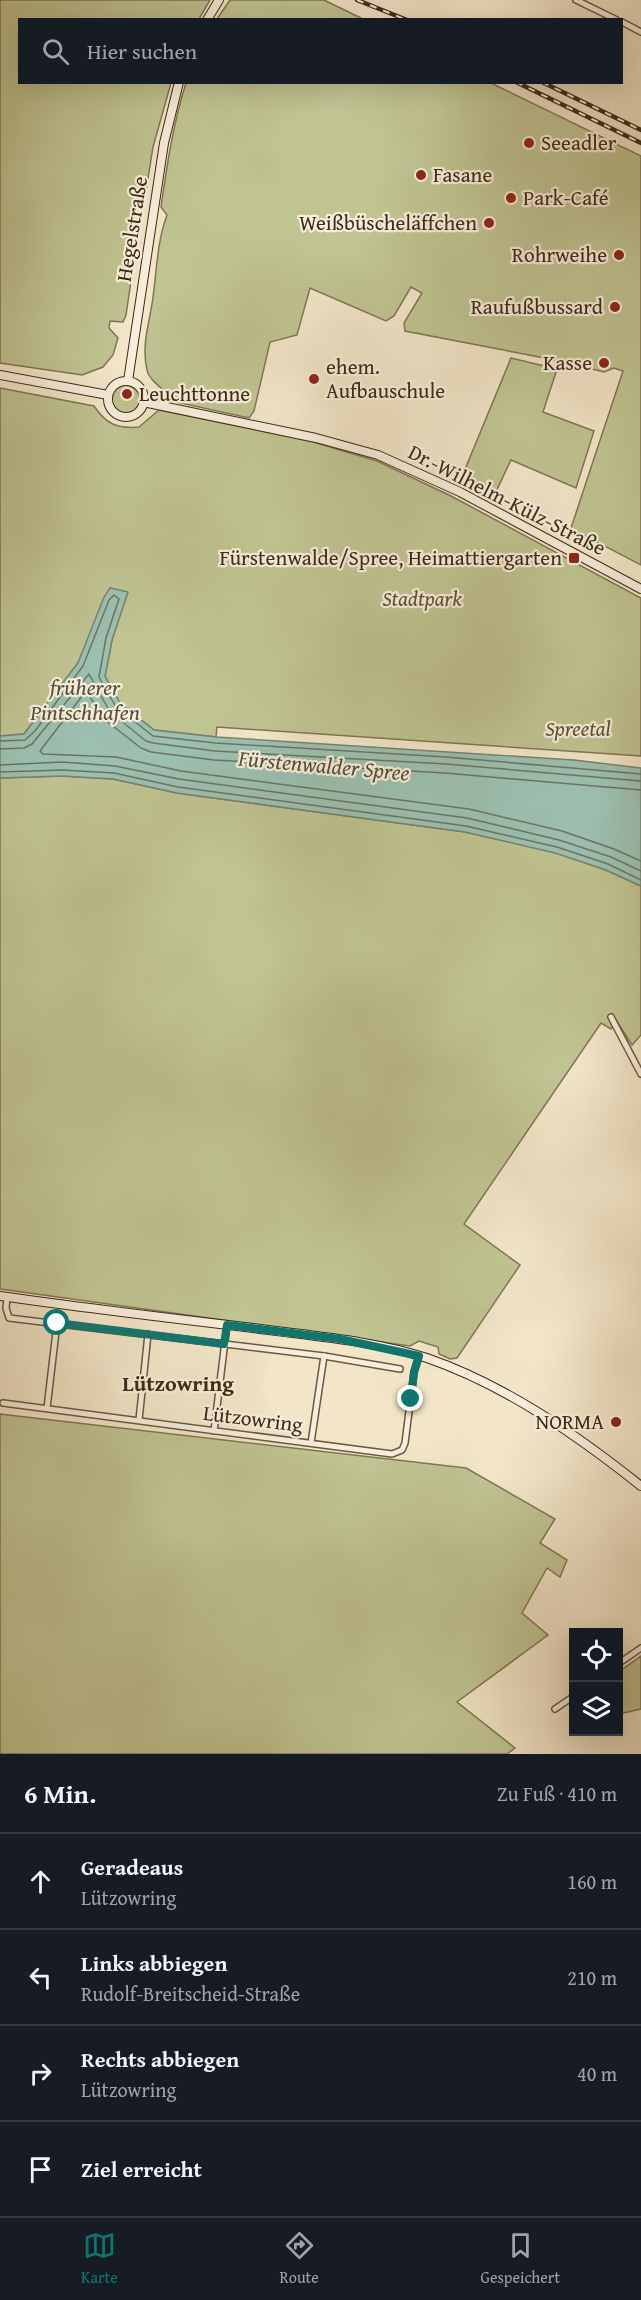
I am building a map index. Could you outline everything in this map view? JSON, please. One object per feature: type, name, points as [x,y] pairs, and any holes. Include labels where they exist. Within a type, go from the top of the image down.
[{"type":"main road","points":[[208,18],[219,0]]},
{"type":"main road","name":"Hegelstraße","points":[[128,381],[164,143],[179,84]]},
{"type":"main road","points":[[0,375],[108,395]]},
{"type":"main road","points":[[128,381],[140,387],[143,402],[136,414],[124,417],[118,415],[110,407],[108,395],[114,386],[128,381]]},
{"type":"main road","name":"Dr.-Wilhelm-Külz-Straße","points":[[143,402],[316,438],[378,455],[460,492],[641,589]]},
{"type":"main road","points":[[4,1297],[340,1339],[419,1356],[468,1374],[516,1399],[573,1436],[641,1486]]},
{"type":"street","points":[[576,0],[616,18]]},
{"type":"street","points":[[623,22],[641,32]]},
{"type":"street","points":[[610,1017],[641,1074]]},
{"type":"street","points":[[4,1297],[9,1318],[324,1356],[400,1369]]},
{"type":"street","points":[[47,1408],[57,1323]]},
{"type":"street","points":[[214,1431],[227,1325]]},
{"type":"street","points":[[138,1420],[148,1334]]},
{"type":"street","points":[[311,1443],[324,1356]]},
{"type":"street","name":"Lützowring","points":[[3,1403],[390,1454],[402,1450],[408,1430],[414,1372],[419,1356]]},
{"type":"street","points":[[623,1661],[641,1648]]},
{"type":"street","points":[[555,1709],[569,1699]]},
{"type":"green space","points":[[0,0],[210,0],[200,18],[18,18],[18,84],[171,84],[153,147],[145,197],[134,200],[131,215],[139,226],[126,315],[123,322],[110,321],[109,328],[118,338],[113,355],[103,367],[82,375],[0,363]]},
{"type":"green space","points":[[230,0],[324,0],[361,18],[218,18]]},
{"type":"green space","points":[[186,84],[493,84],[641,156],[641,565],[578,532],[574,534],[570,531],[623,371],[614,368],[604,372],[560,361],[405,331],[404,323],[422,293],[411,287],[394,316],[386,321],[310,288],[297,335],[270,342],[254,411],[249,418],[162,399],[164,390],[148,373],[145,342],[159,245],[167,215],[161,207],[181,98]]},
{"type":"green space","points":[[511,358],[557,369],[543,412],[594,431],[576,488],[511,460],[494,496],[461,479]]},
{"type":"green space","points":[[126,385],[136,389],[140,399],[136,409],[126,413],[116,409],[112,399],[116,389]]},
{"type":"green space","points":[[0,388],[94,406],[103,417],[118,426],[139,427],[159,410],[310,441],[377,461],[451,496],[641,598],[641,756],[217,727],[216,737],[154,730],[120,703],[105,676],[112,640],[127,593],[110,588],[78,663],[24,734],[0,736]]},
{"type":"green space","points":[[62,776],[113,779],[177,793],[465,832],[555,852],[606,870],[641,886],[641,1035],[632,1045],[616,1020],[611,1029],[601,1023],[464,1224],[520,1265],[457,1358],[450,1359],[439,1354],[438,1347],[419,1341],[410,1346],[0,1289],[0,778]]},
{"type":"green space","points":[[0,1414],[466,1468],[555,1519],[540,1543],[567,1560],[560,1577],[547,1568],[522,1613],[548,1635],[457,1702],[515,1748],[507,1754],[0,1754]]},
{"type":"green space","points":[[641,1656],[641,1709],[623,1713],[623,1682],[623,1669]]},
{"type":"water","points":[[110,588],[128,592],[112,640],[105,676],[120,703],[154,730],[216,737],[574,760],[641,768],[641,886],[606,870],[555,853],[465,832],[177,793],[113,779],[62,776],[0,778],[0,736],[24,734],[78,663],[104,597]]},
{"type":"railway","points":[[357,0],[402,18]]},
{"type":"railway","points":[[520,84],[641,143]]},
{"type":"railway","points":[[546,84],[641,130]]},
{"type":"place","name":"Seeadler","points":[[529,143]]},
{"type":"place","name":"Fasane","points":[[421,175]]},
{"type":"place","name":"Park-Café","points":[[511,198]]},
{"type":"place","name":"Weißbüscheläffchen","points":[[489,223]]},
{"type":"place","name":"Rohrweihe","points":[[619,255]]},
{"type":"place","name":"Raufußbussard","points":[[615,307]]},
{"type":"place","name":"Kasse","points":[[604,363]]},
{"type":"place","name":"ehem. Aufbauschule","points":[[314,379]]},
{"type":"place","name":"Leuchttonne","points":[[127,394]]},
{"type":"place","name":"Fürstenwalde/Spree, Heimattiergarten","points":[[574,558]]},
{"type":"place","name":"NORMA","points":[[616,1422]]},
{"type":"district","name":"Lützowring","points":[[178,1383]]},
{"type":"route","points":[[57,1323],[224,1344],[227,1325],[374,1345],[419,1356],[414,1372],[411,1399]]},
{"type":"park label","name":"Stadtpark","points":[[422,599]]},
{"type":"park label","name":"Spreetal","points":[[578,729]]},
{"type":"water label","name":"früherer Pintschhafen","points":[[85,700]]},
{"type":"water label","name":"Fürstenwalder Spree","points":[[324,765]]}]
